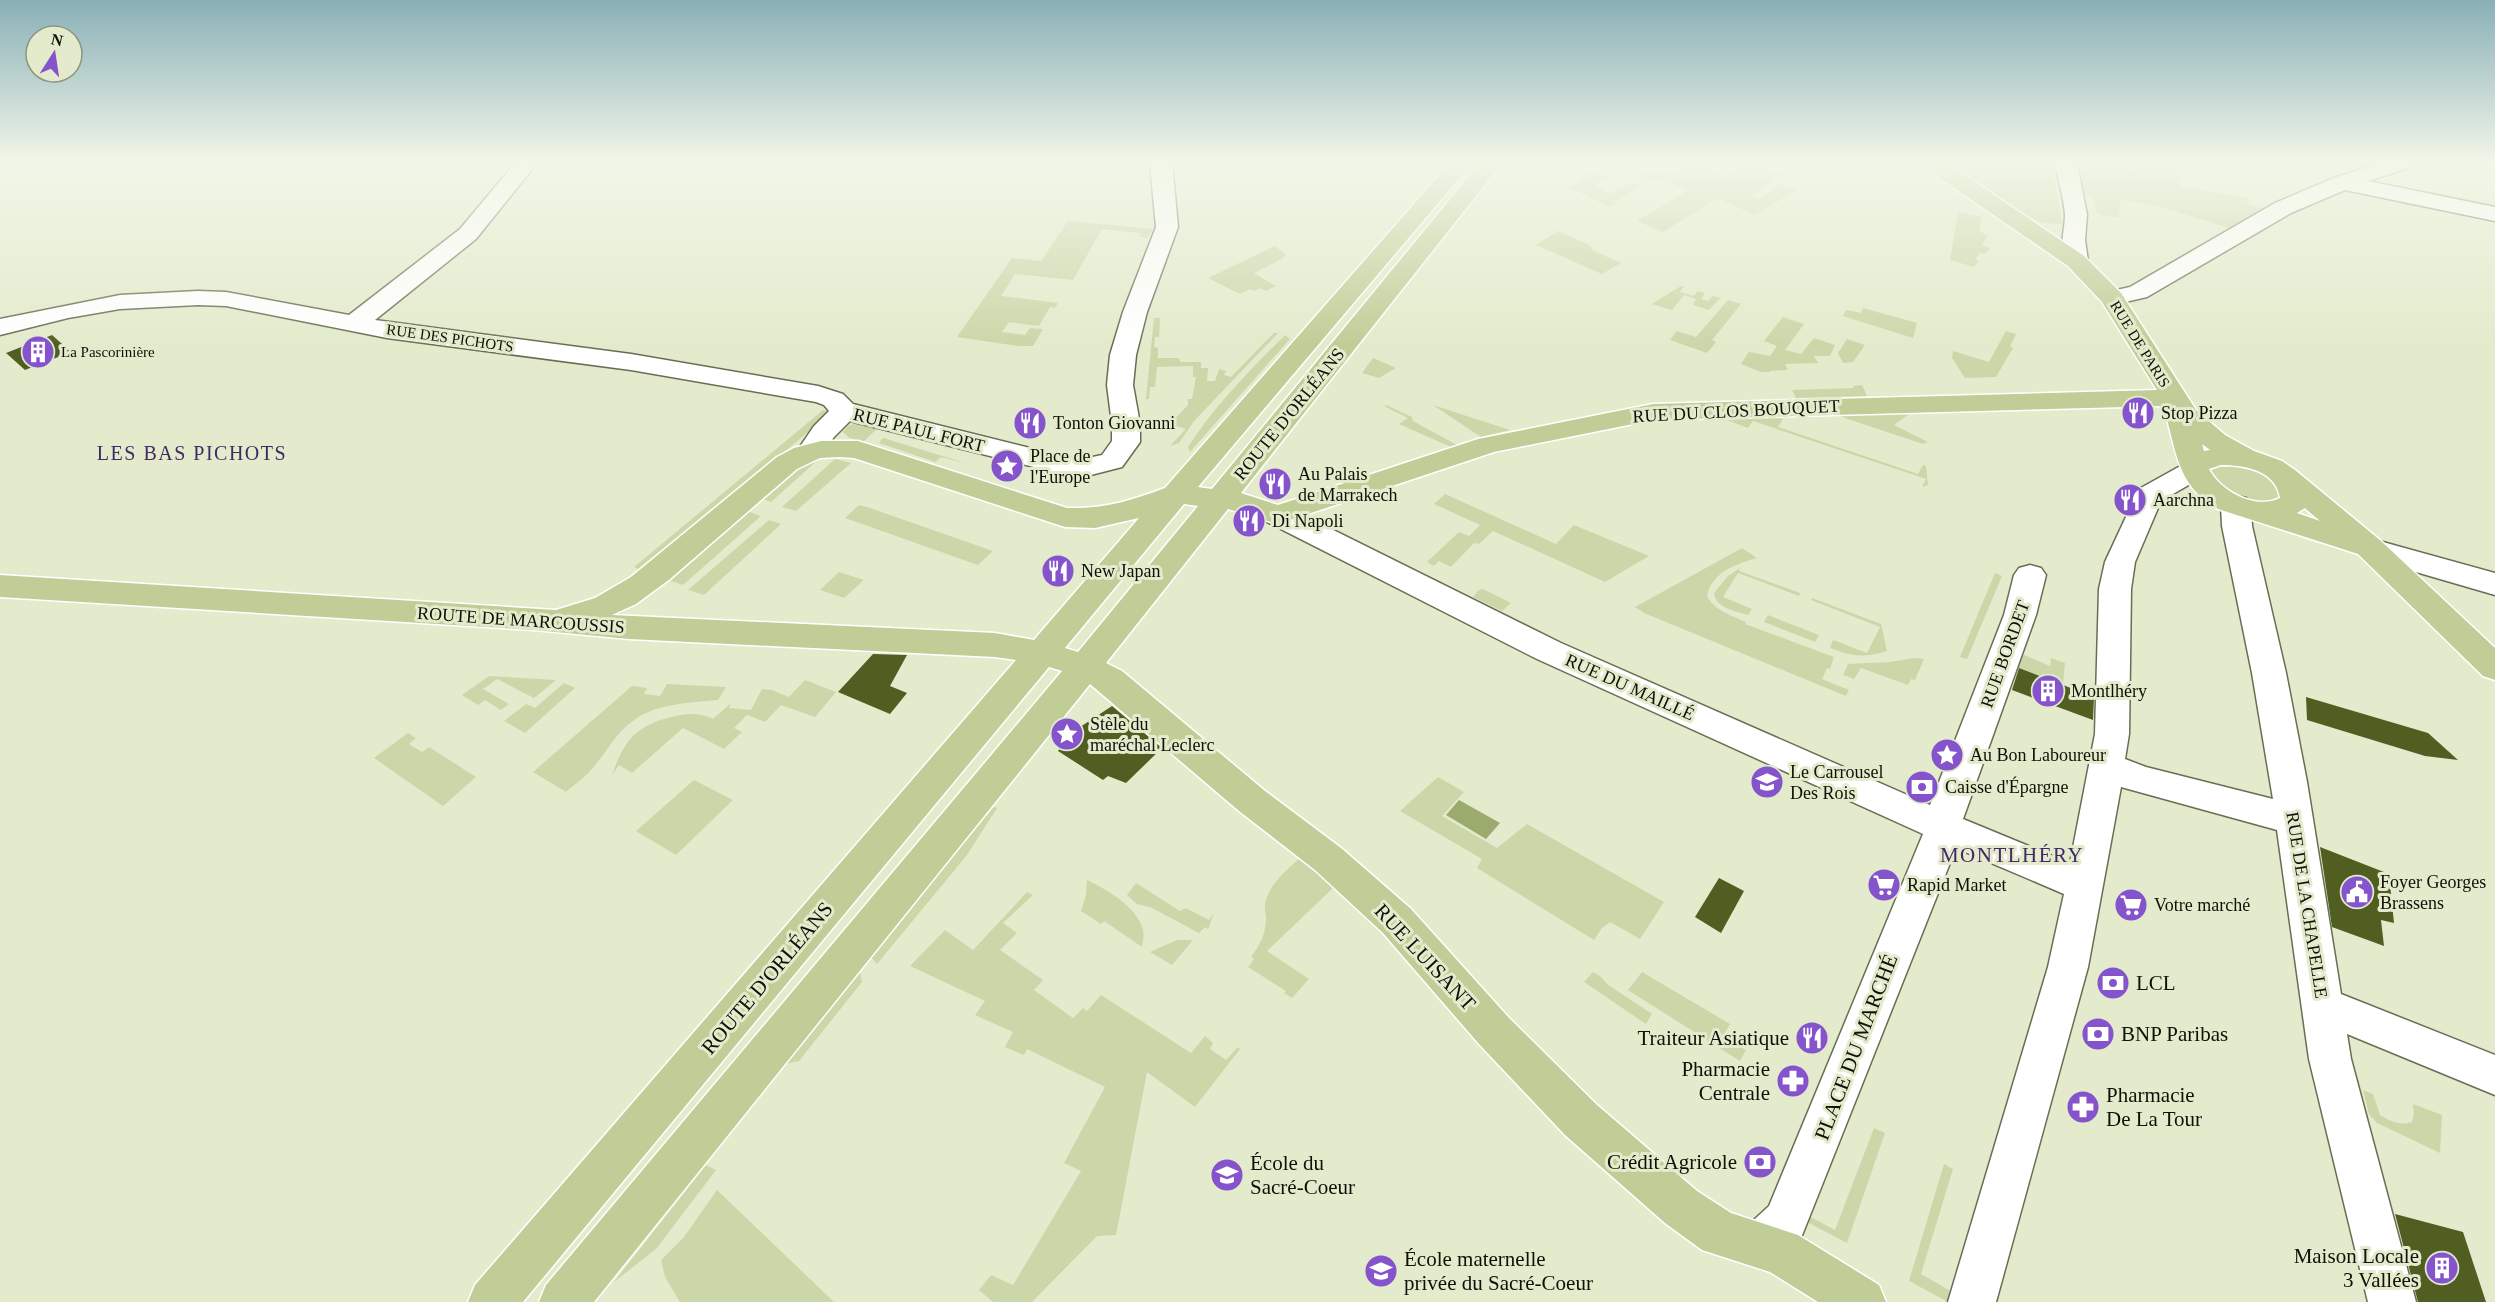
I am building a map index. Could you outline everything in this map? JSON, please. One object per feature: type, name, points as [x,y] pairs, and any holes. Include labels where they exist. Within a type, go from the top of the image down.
[{"type":"main road","name":"ROUTE D'ORLÉANS","points":[[492,1302],[1041,653],[1409,224]]},
{"type":"main road","name":"ROUTE D'ORLÉANS","points":[[563,1302],[1086,665],[1442,224]]},
{"type":"main road","name":"RUE DE PARIS","points":[[2024,224],[2076,261],[2112,298],[2173,398],[2186,415],[2215,441],[2244,457]]},
{"type":"main road","name":"RUE DE PARIS","points":[[2173,398],[2184,423],[2189,456],[2194,468]]},
{"type":"main road","name":"RUE DU CLOS BOUQUET","points":[[1278,515],[1488,445],[1653,412],[2173,398]]},
{"type":"main road","points":[[534,619],[578,615],[613,602],[649,579],[787,463],[811,451],[835,447],[858,450],[1065,517],[1095,518],[1135,510],[1178,494]]},
{"type":"main road","points":[[2372,549],[2246,507],[2208,490],[2199,481],[2194,468],[2203,458],[2214,455],[2244,457],[2271,467],[2329,511],[2372,549],[2495,668]]},
{"type":"main road","points":[[2246,507],[2273,510],[2287,507],[2295,501],[2296,492],[2290,482]]},
{"type":"main road","name":"RUE DU MAILLÉ","points":[[1178,494],[1256,506],[1278,515]]},
{"type":"main road","points":[[649,579],[641,593],[640,603],[651,618],[732,631]]},
{"type":"main road","name":"ROUTE DE MARCOUSSIS","points":[[0,586],[534,619],[629,628],[995,645],[1041,653]]},
{"type":"main road","points":[[1041,653],[1086,665]]},
{"type":"main road","name":"RUE LUISANT","points":[[1086,665],[1110,680],[1252,801],[1328,859],[1397,921],[1494,1031],[1573,1112],[1681,1207],[1719,1233],[1734,1240],[1762,1245]]},
{"type":"main road","points":[[1762,1245],[1781,1252],[1862,1302]]},
{"type":"street","points":[[354,324],[468,234],[476,224]]},
{"type":"street","name":"RUE PAUL FORT","points":[[843,412],[860,413],[1066,466],[1083,468],[1112,461],[1126,441],[1120,385],[1123,355],[1138,301],[1160,250],[1167,224]]},
{"type":"street","points":[[2112,298],[2139,292],[2256,224]]},
{"type":"street","points":[[2038,233],[2076,226],[2073,240],[2076,261]]},
{"type":"street","name":"RUE DES PICHOTS","points":[[0,327],[120,302],[226,299],[354,324],[631,362],[818,394],[834,398],[841,404],[843,412]]},
{"type":"street","points":[[811,451],[824,432],[843,412]]},
{"type":"street","points":[[1972,1302],[2068,967],[2112,734],[2115,589],[2120,562],[2149,496],[2194,468]]},
{"type":"street","name":"RUE DE LA CHAPELLE","points":[[2246,507],[2237,526],[2269,673],[2289,782],[2330,1059],[2392,1302]]},
{"type":"street","name":"RUE DU MAILLÉ","points":[[1278,515],[1549,651],[1944,827],[2084,886]]},
{"type":"street","points":[[2372,549],[2495,584]]},
{"type":"street","name":"RUE BORDET","points":[[1976,732],[2028,590],[2030,576]]},
{"type":"street","name":"PLACE DU MARCHÉ","points":[[1762,1245],[1785,1222],[1803,1182],[1944,827],[1948,807],[1976,732]]},
{"type":"street","points":[[2107,766],[2139,778],[2293,819]]},
{"type":"street","points":[[2322,1005],[2495,1075]]},
{"type":"shaded area","points":[[1066,224],[1097,224],[1153,229],[1148,238],[1139,237],[1140,233],[1102,229],[1073,280],[1015,274],[1001,296],[1058,303],[1055,308],[1050,307],[1039,326],[1009,322],[1002,332],[1025,335],[1030,328],[1043,329],[1033,346],[957,337],[1012,258],[1041,261]]},
{"type":"shaded area","points":[[1644,224],[1676,224],[1663,232]]},
{"type":"shaded area","points":[[1956,224],[1981,224],[1979,231],[1988,236],[1982,245],[1990,248],[1986,254],[1980,253],[1975,259],[1979,261],[1974,267],[1950,260]]},
{"type":"shaded area","points":[[2215,224],[2240,224],[2232,229]]},
{"type":"shaded area","points":[[1558,231],[1621,263],[1602,274],[1536,245]]},
{"type":"shaded area","points":[[1275,246],[1286,255],[1254,273],[1276,286],[1266,291],[1260,288],[1254,291],[1250,289],[1240,294],[1208,278]]},
{"type":"shaded area","points":[[1684,286],[1680,292],[1693,296],[1698,291],[1705,293],[1701,299],[1708,301],[1713,296],[1720,298],[1709,310],[1693,305],[1696,299],[1684,295],[1672,310],[1652,304]]},
{"type":"shaded area","points":[[1728,300],[1741,304],[1712,340],[1716,342],[1707,353],[1670,340],[1677,331],[1696,337]]},
{"type":"shaded area","points":[[1863,308],[1917,323],[1913,338],[1843,316],[1846,310],[1861,313]]},
{"type":"shaded area","points":[[1783,317],[1804,324],[1785,350],[1801,354],[1814,338],[1835,345],[1830,356],[1814,356],[1818,363],[1785,364],[1788,370],[1771,372],[1761,372],[1741,364],[1749,352],[1770,356],[1777,346],[1764,341]]},
{"type":"shaded area","points":[[1154,318],[1160,318],[1159,337],[1155,337],[1154,347],[1158,348],[1158,358],[1179,358],[1180,362],[1201,362],[1201,368],[1208,368],[1207,381],[1215,381],[1219,369],[1226,371],[1224,375],[1231,377],[1274,333],[1278,333],[1194,421],[1179,443],[1170,446],[1186,429],[1170,424],[1188,405],[1188,399],[1192,399],[1196,377],[1193,377],[1193,366],[1157,367],[1155,387],[1150,387],[1149,399],[1146,399]]},
{"type":"shaded area","points":[[2006,331],[2016,334],[2010,346],[2013,348],[1996,377],[1965,378],[1952,358],[1953,351],[1989,362]]},
{"type":"shaded area","points":[[1285,335],[1290,339],[1190,452],[1188,447],[1221,402]]},
{"type":"shaded area","points":[[1847,339],[1865,345],[1853,362],[1843,363],[1838,353]]},
{"type":"shaded area","points":[[1373,358],[1396,368],[1379,378],[1362,373]]},
{"type":"shaded area","points":[[1862,385],[1867,396],[1796,398],[1792,390],[1854,388],[1853,386]]},
{"type":"shaded area","points":[[1433,405],[1510,430],[1481,437]]},
{"type":"shaded area","points":[[1384,406],[1412,417],[1413,421],[1457,445],[1451,447],[1399,424],[1408,418]]},
{"type":"shaded area","points":[[823,410],[827,411],[828,415],[643,571],[634,567]]},
{"type":"shaded area","points":[[1913,411],[1894,425],[1928,442],[1923,444],[1838,414]]},
{"type":"shaded area","points":[[1776,416],[1783,419],[1778,427],[1918,474],[1923,465],[1926,466],[1928,485],[1922,487],[1926,479],[1753,421],[1748,428],[1721,418]]},
{"type":"shaded area","points":[[857,423],[880,426],[862,443],[848,437],[843,432],[848,426]]},
{"type":"shaded area","points":[[883,438],[969,464],[941,457],[935,462],[879,443]]},
{"type":"shaded area","points":[[819,459],[771,502],[761,498],[792,467]]},
{"type":"shaded area","points":[[835,459],[851,463],[796,511],[782,507]]},
{"type":"shaded area","points":[[2222,464],[2254,467],[2279,484],[2280,496],[2262,501],[2250,500],[2229,493],[2214,479],[2212,470]]},
{"type":"shaded area","points":[[1445,494],[1556,544],[1574,525],[1649,556],[1605,582],[1493,531],[1479,544],[1474,543],[1451,567],[1439,561],[1434,566],[1427,562],[1459,532],[1469,536],[1480,525],[1434,504]]},
{"type":"shaded area","points":[[859,505],[993,551],[978,565],[845,518]]},
{"type":"shaded area","points":[[747,511],[761,516],[683,585],[665,579]]},
{"type":"shaded area","points":[[769,520],[781,524],[704,595],[688,590]]},
{"type":"shaded area","points":[[1742,548],[1757,558],[1733,566],[1719,575],[1707,596],[1710,601],[1724,612],[1746,622],[1745,624],[1834,657],[1830,669],[1827,668],[1822,679],[1849,690],[1846,696],[1644,613],[1635,607]]},
{"type":"shaded area","points":[[1740,568],[1739,571],[1800,593],[1799,596],[1738,573],[1723,597],[1752,609],[1748,615],[1727,608],[1718,602],[1714,593],[1728,576]]},
{"type":"shaded area","points":[[839,572],[864,580],[844,598],[820,590]]},
{"type":"shaded area","points":[[1995,573],[2002,576],[1967,659],[1960,657]]},
{"type":"shaded area","points":[[1482,589],[1511,603],[1502,611],[1473,597]]},
{"type":"shaded area","points":[[1812,598],[1881,624],[1887,651],[1858,656],[1830,648],[1833,640],[1867,653],[1880,627],[1811,600]]},
{"type":"shaded area","points":[[1768,615],[1819,635],[1815,642],[1764,622]]},
{"type":"shaded area","points":[[2017,652],[2050,666],[2051,658],[2065,663],[2063,685],[2012,665]]},
{"type":"shaded area","points":[[1914,658],[1924,659],[1915,680],[1911,679],[1908,685],[1861,668],[1854,679],[1843,675],[1848,664],[1890,662]]},
{"type":"shaded area","points":[[489,676],[556,680],[534,698],[497,679],[483,689],[509,704],[501,710],[485,700],[478,705],[462,695]]},
{"type":"shaded area","points":[[805,680],[836,692],[815,717],[781,705],[765,722],[747,715],[734,728],[742,732],[724,749],[683,728],[632,773],[619,765],[612,775],[628,742],[642,728],[652,723],[685,714],[713,719],[731,703],[729,708],[751,710],[762,689],[772,690],[789,697]]},
{"type":"shaded area","points":[[564,683],[575,688],[525,733],[504,721],[526,704],[535,708]]},
{"type":"shaded area","points":[[667,684],[726,687],[718,700],[663,707],[642,715],[626,726],[588,773],[566,792],[533,772],[632,686],[647,688],[644,694],[660,696]]},
{"type":"shaded area","points":[[408,733],[416,738],[409,744],[422,752],[429,747],[476,777],[443,806],[374,758]]},
{"type":"shaded area","points":[[1438,777],[1464,792],[1442,816],[1497,848],[1527,824],[1664,902],[1640,939],[1610,922],[1602,928],[1594,940],[1477,868],[1482,859],[1400,811]]},
{"type":"shaded area","points":[[694,780],[733,800],[676,855],[636,831]]},
{"type":"shaded area","points":[[1459,800],[1500,823],[1486,839],[1446,815]]},
{"type":"shaded area","points":[[994,807],[997,808],[967,855],[877,964],[870,956]]},
{"type":"shaded area","points":[[1299,859],[1334,887],[1267,951],[1309,979],[1292,998],[1284,993],[1286,991],[1248,967],[1254,959],[1251,957],[1264,934],[1267,897],[1283,874]]},
{"type":"shaded area","points":[[1087,880],[1111,893],[1133,912],[1143,930],[1142,947],[1104,921],[1101,924],[1081,911],[1086,895]]},
{"type":"shaded area","points":[[1136,883],[1180,911],[1186,908],[1209,920],[1214,913],[1208,929],[1205,927],[1199,933],[1150,907],[1137,904],[1127,895]]},
{"type":"shaded area","points":[[1027,892],[1033,895],[1003,923],[1017,933],[1000,950],[1043,980],[1034,990],[1073,1018],[1083,1008],[1087,1011],[1101,995],[1191,1053],[1205,1036],[1213,1043],[1210,1049],[1226,1060],[1238,1047],[1240,1049],[1195,1107],[1147,1072],[1116,1235],[1097,1236],[1032,1302],[993,1302],[979,1290],[991,1275],[1013,1285],[1081,1171],[1064,1163],[1105,1087],[1027,1049],[1024,1055],[1005,1047],[1013,1032],[975,1015],[985,1001],[910,966],[945,930],[973,950]]},
{"type":"shaded area","points":[[1177,940],[1193,940],[1172,965],[1150,952]]},
{"type":"shaded area","points":[[860,972],[862,982],[799,1061],[785,1064]]},
{"type":"shaded area","points":[[1593,972],[1652,1014],[1646,1024],[1584,982]]},
{"type":"shaded area","points":[[1642,972],[1730,1024],[1723,1036],[1746,1050],[1740,1061],[1628,990]]},
{"type":"shaded area","points":[[2363,1090],[2373,1094],[2380,1115],[2395,1122],[2412,1122],[2413,1104],[2442,1115],[2440,1153],[2377,1123],[2369,1114]]},
{"type":"shaded area","points":[[1874,1128],[1885,1133],[1847,1243],[1803,1220],[1805,1214],[1835,1230]]},
{"type":"shaded area","points":[[1944,1164],[1953,1169],[1921,1274],[1956,1294],[1948,1302],[1909,1281]]},
{"type":"shaded area","points":[[706,1165],[716,1170],[656,1249],[614,1282]]},
{"type":"shaded area","points":[[717,1190],[834,1302],[680,1302],[665,1277],[661,1260],[684,1237]]},
{"type":"building","name":"La Pascorinière","points":[[52,335],[71,352],[25,370],[6,353]]},
{"type":"building","points":[[873,654],[907,655],[890,686],[907,693],[890,714],[838,692]]},
{"type":"building","name":"Montlhéry","points":[[2019,668],[2094,697],[2093,720],[2012,690]]},
{"type":"building","points":[[2306,697],[2428,733],[2458,760],[2425,756],[2307,720]]},
{"type":"building","points":[[1112,706],[1162,748],[1126,783],[1108,776],[1103,780],[1058,751],[1071,733]]},
{"type":"building","name":"Foyer Georges Brassens","points":[[2320,847],[2389,874],[2394,923],[2381,920],[2384,946],[2332,927]]},
{"type":"building","points":[[1719,878],[1744,891],[1721,933],[1695,917]]},
{"type":"building","name":"Maison Locale 3 Vallées","points":[[2395,1214],[2463,1232],[2486,1302],[2418,1302]]},
{"type":"place","name":"La Pascorinière","points":[[38,352]]},
{"type":"place","name":"Stop Pizza","points":[[2138,413]]},
{"type":"place","name":"Tonton Giovanni","points":[[1030,423]]},
{"type":"place","name":"Place de l'Europe","points":[[1007,466]]},
{"type":"place","name":"Au Palais de Marrakech","points":[[1275,484]]},
{"type":"place","name":"Aarchna","points":[[2130,500]]},
{"type":"place","name":"Di Napoli","points":[[1249,521]]},
{"type":"place","name":"New Japan","points":[[1058,571]]},
{"type":"place","name":"Montlhéry","points":[[2048,691]]},
{"type":"place","name":"Stèle du maréchal Leclerc","points":[[1067,734]]},
{"type":"place","name":"Au Bon Laboureur","points":[[1947,755]]},
{"type":"place","name":"Le Carrousel Des Rois","points":[[1767,782]]},
{"type":"place","name":"Caisse d'Épargne","points":[[1922,787]]},
{"type":"place","name":"Rapid Market","points":[[1884,885]]},
{"type":"place","name":"Foyer Georges Brassens","points":[[2357,892]]},
{"type":"place","name":"Votre marché","points":[[2131,905]]},
{"type":"place","name":"LCL","points":[[2113,983]]},
{"type":"place","name":"BNP Paribas","points":[[2098,1034]]},
{"type":"place","name":"Traiteur Asiatique","points":[[1812,1038]]},
{"type":"place","name":"Pharmacie Centrale","points":[[1793,1081]]},
{"type":"place","name":"Pharmacie De La Tour","points":[[2083,1107]]},
{"type":"place","name":"Crédit Agricole","points":[[1760,1162]]},
{"type":"place","name":"École du Sacré-Coeur","points":[[1227,1175]]},
{"type":"place","name":"Maison Locale 3 Vallées","points":[[2442,1268]]},
{"type":"place","name":"École maternelle privée du Sacré-Coeur","points":[[1381,1271]]},
{"type":"district","name":"LES BAS PICHOTS","points":[[192,453]]},
{"type":"district","name":"MONTLHÉRY","points":[[2012,855]]}]
